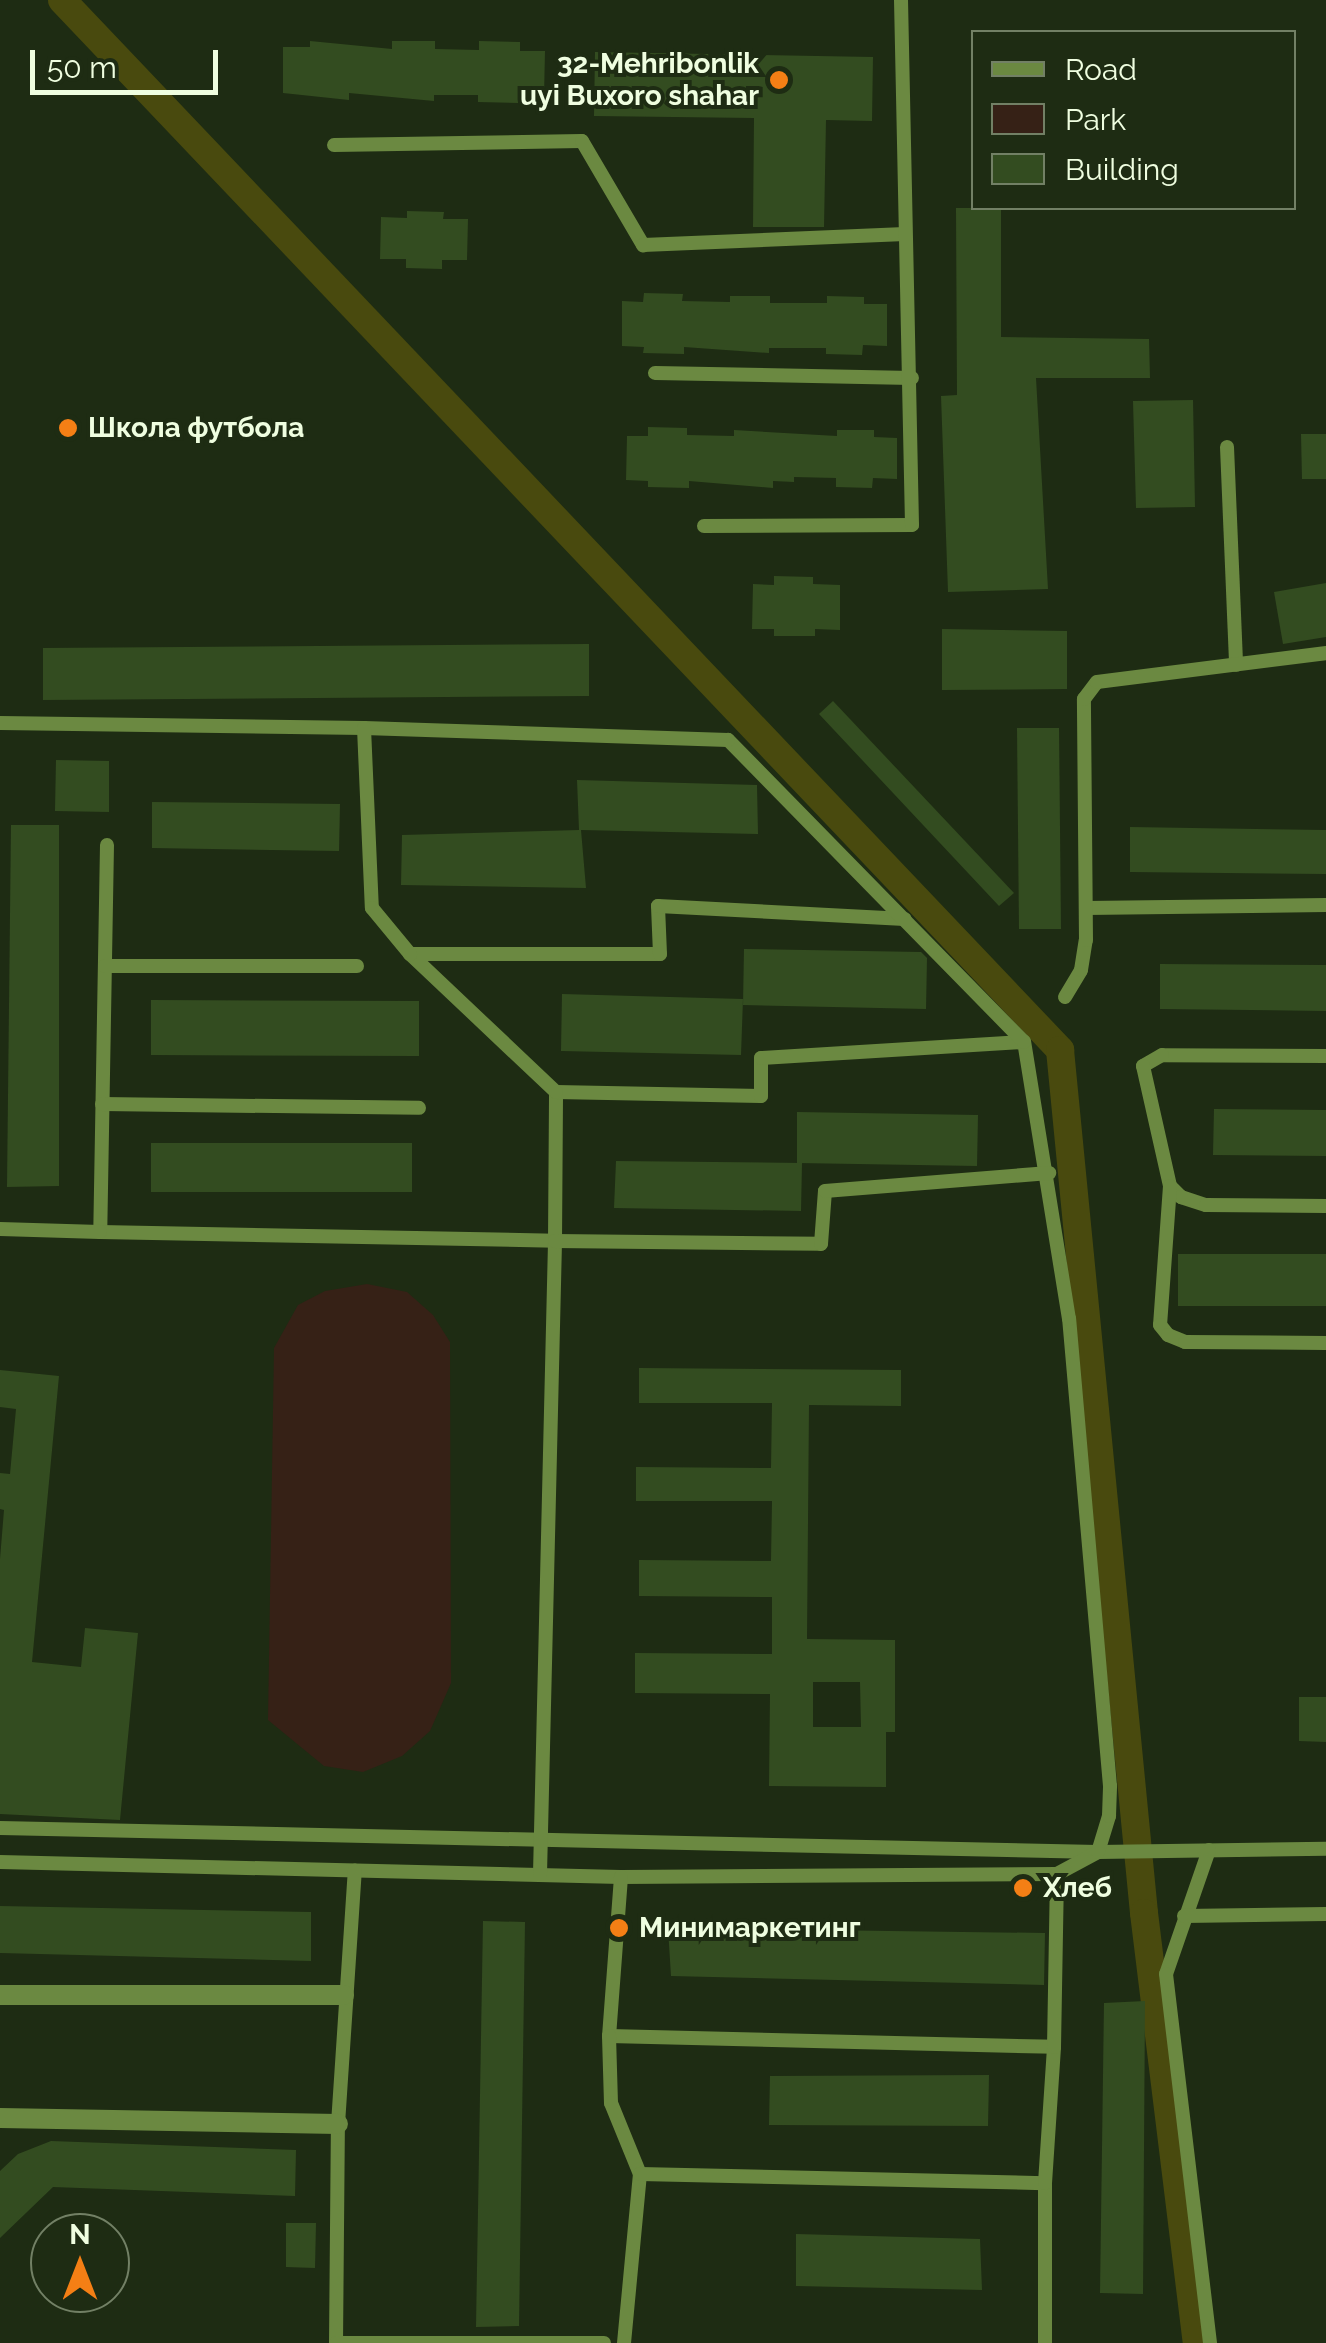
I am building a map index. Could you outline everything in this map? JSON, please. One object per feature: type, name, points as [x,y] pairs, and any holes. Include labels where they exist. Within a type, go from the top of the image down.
[{"type":"street","points":[[0,1995],[344,1996]]},
{"type":"street","points":[[0,2118],[338,2124]]},
{"type":"lane","points":[[704,526],[912,525],[912,378],[901,0]]},
{"type":"lane","points":[[334,145],[582,141],[643,245],[905,234]]},
{"type":"lane","points":[[655,372],[912,378]]},
{"type":"lane","points":[[1228,447],[1236,665]]},
{"type":"lane","points":[[1064,997],[1081,970],[1086,908],[1084,699],[1097,682],[1326,653]]},
{"type":"lane","points":[[0,723],[364,728],[728,740],[1024,1042],[1049,1173],[1070,1319],[1110,1786],[1109,1816],[1098,1852],[1057,1874],[622,1877],[0,1862]]},
{"type":"lane","points":[[364,728],[372,908],[410,954],[556,1092],[761,1096],[761,1058],[1024,1042]]},
{"type":"lane","points":[[100,1232],[107,845]]},
{"type":"lane","points":[[1086,908],[1326,905]]},
{"type":"lane","points":[[410,954],[660,954],[658,906],[904,920]]},
{"type":"lane","points":[[105,966],[357,966]]},
{"type":"lane","points":[[1326,1056],[1162,1055],[1144,1066],[1170,1186],[1160,1325],[1168,1335],[1185,1342],[1326,1343]]},
{"type":"lane","points":[[540,1874],[556,1092]]},
{"type":"lane","points":[[102,1104],[419,1108]]},
{"type":"lane","points":[[0,1229],[822,1244],[825,1191],[1049,1173]]},
{"type":"lane","points":[[1170,1186],[1180,1197],[1206,1205],[1326,1206]]},
{"type":"lane","points":[[0,1828],[1098,1852],[1326,1849]]},
{"type":"lane","points":[[1209,1850],[1166,1974],[1210,2343]]},
{"type":"lane","points":[[355,1871],[338,2124],[336,2343],[604,2343]]},
{"type":"lane","points":[[1045,2343],[1045,2184],[1054,2047],[1057,1874]]},
{"type":"lane","points":[[622,1877],[610,2036],[611,2102],[640,2174],[624,2343]]},
{"type":"lane","points":[[1184,1916],[1326,1914]]},
{"type":"lane","points":[[610,2036],[1054,2047]]},
{"type":"lane","points":[[640,2174],[1045,2184]]},
{"type":"green space","points":[[367,1284],[407,1292],[433,1315],[450,1342],[451,1683],[430,1731],[402,1756],[363,1772],[324,1766],[268,1720],[274,1348],[298,1305],[325,1291]]},
{"type":"building","points":[[310,41],[392,49],[392,41],[435,41],[435,49],[479,50],[479,41],[520,42],[520,51],[545,51],[544,97],[519,96],[519,103],[478,102],[478,95],[434,95],[434,101],[349,93],[349,100],[283,93],[283,47],[310,47]]},
{"type":"building","points":[[595,52],[873,57],[872,121],[826,120],[824,227],[753,227],[754,118],[594,116]]},
{"type":"building","points":[[956,208],[1001,210],[1001,337],[1149,339],[1150,378],[1036,378],[1048,589],[948,592],[941,396],[957,395]]},
{"type":"building","points":[[407,211],[444,212],[443,219],[468,219],[467,260],[442,260],[442,269],[406,268],[406,259],[380,259],[381,217],[407,218]]},
{"type":"building","points":[[644,293],[683,294],[682,301],[730,302],[730,296],[770,296],[770,303],[827,303],[827,296],[864,297],[864,304],[887,304],[887,346],[863,345],[862,355],[826,354],[826,348],[769,348],[769,353],[684,347],[684,354],[643,353],[644,347],[622,346],[622,301],[643,302]]},
{"type":"building","points":[[1193,400],[1195,507],[1136,508],[1133,401]]},
{"type":"building","points":[[648,427],[687,428],[687,435],[734,436],[734,430],[837,436],[837,430],[874,430],[874,437],[897,438],[897,479],[873,478],[872,488],[836,487],[836,478],[794,477],[794,482],[773,481],[773,488],[689,481],[689,488],[648,487],[648,481],[626,480],[627,436],[648,436]]},
{"type":"building","points":[[1301,434],[1326,434],[1326,479],[1302,479]]},
{"type":"building","points":[[774,576],[813,577],[813,584],[840,585],[840,630],[815,629],[815,636],[774,636],[774,629],[752,629],[753,584],[774,585]]},
{"type":"building","points":[[1326,583],[1326,637],[1283,644],[1274,592]]},
{"type":"building","points":[[942,629],[1067,631],[1067,689],[942,690]]},
{"type":"building","points":[[589,644],[589,696],[43,700],[43,648]]},
{"type":"building","points":[[833,701],[1014,893],[999,906],[819,714]]},
{"type":"building","points":[[1017,728],[1059,728],[1061,929],[1019,929]]},
{"type":"building","points":[[56,760],[109,761],[109,812],[55,811]]},
{"type":"building","points":[[577,780],[757,785],[758,834],[581,830],[586,888],[401,885],[402,835],[579,830]]},
{"type":"building","points":[[152,802],[340,804],[339,851],[152,848]]},
{"type":"building","points":[[11,825],[59,825],[59,1186],[7,1187]]},
{"type":"building","points":[[1130,827],[1326,830],[1326,874],[1130,872]]},
{"type":"building","points":[[744,949],[921,952],[927,958],[926,1009],[743,1005]]},
{"type":"building","points":[[1160,964],[1326,965],[1326,1011],[1160,1009]]},
{"type":"building","points":[[562,994],[743,999],[741,1055],[561,1051]]},
{"type":"building","points":[[151,1000],[419,1001],[419,1056],[151,1055]]},
{"type":"building","points":[[1214,1109],[1326,1110],[1326,1156],[1213,1155]]},
{"type":"building","points":[[797,1112],[978,1115],[977,1166],[797,1163]]},
{"type":"building","points":[[151,1143],[412,1143],[412,1192],[151,1192]]},
{"type":"building","points":[[616,1161],[802,1163],[801,1211],[614,1208]]},
{"type":"building","points":[[1178,1254],[1326,1254],[1326,1306],[1178,1306]]},
{"type":"building","points":[[639,1368],[901,1370],[901,1406],[809,1405],[807,1639],[895,1640],[895,1732],[886,1732],[886,1787],[769,1786],[770,1694],[635,1693],[635,1653],[772,1654],[772,1597],[639,1596],[639,1560],[771,1561],[772,1501],[636,1501],[636,1467],[771,1468],[772,1403],[639,1403]],"holes":[[[813,1682],[860,1682],[861,1727],[813,1727]]]},
{"type":"building","points":[[0,1370],[59,1376],[32,1662],[81,1667],[85,1628],[138,1633],[120,1820],[0,1814],[0,1559],[4,1510],[0,1509],[0,1473],[10,1474],[16,1409],[0,1407]]},
{"type":"building","points":[[1299,1697],[1326,1697],[1326,1742],[1299,1741]]},
{"type":"building","points":[[0,1906],[311,1912],[311,1961],[0,1953]]},
{"type":"building","points":[[483,1921],[525,1922],[519,2326],[476,2327]]},
{"type":"building","points":[[668,1928],[1045,1933],[1044,1985],[671,1976]]},
{"type":"building","points":[[1145,2001],[1143,2294],[1100,2293],[1104,2003]]},
{"type":"building","points":[[989,2075],[988,2126],[769,2125],[770,2076]]},
{"type":"building","points":[[51,2141],[296,2150],[295,2196],[53,2187],[0,2238],[0,2171],[18,2154]]},
{"type":"building","points":[[286,2223],[316,2223],[315,2268],[286,2267]]},
{"type":"building","points":[[796,2234],[980,2239],[982,2290],[796,2286]]},
{"type":"waterway","points":[[62,0],[1060,1050],[1144,1913],[1197,2343]]},
{"type":"place","name":"32-Mehribonlik uyi Buxoro shahar","points":[[779,80]]},
{"type":"place","name":"Школа футбола","points":[[68,428]]},
{"type":"place","name":"Хлеб","points":[[1023,1888]]},
{"type":"place","name":"Минимаркетинг","points":[[619,1928]]}]
